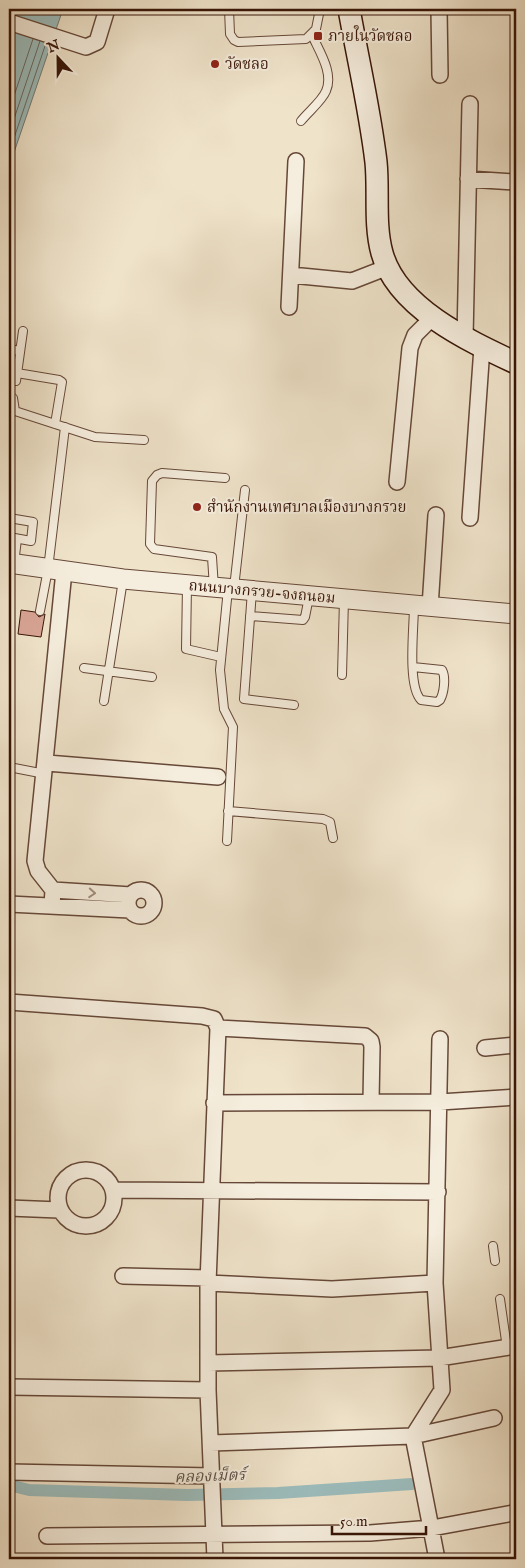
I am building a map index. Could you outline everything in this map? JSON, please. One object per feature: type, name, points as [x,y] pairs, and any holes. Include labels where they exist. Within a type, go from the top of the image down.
[{"type":"main road","points":[[349,9],[374,146],[380,241],[388,267],[407,294],[433,317],[473,342],[516,363]]},
{"type":"street","points":[[9,22],[53,38],[86,47],[92,46],[100,35],[107,9]]},
{"type":"street","points":[[439,9],[440,76]]},
{"type":"street","points":[[470,104],[468,179],[473,342],[470,518]]},
{"type":"street","points":[[289,307],[296,161]]},
{"type":"street","points":[[468,179],[515,182]]},
{"type":"street","points":[[291,276],[352,281],[388,267]]},
{"type":"street","points":[[397,482],[410,348],[415,335],[433,317]]},
{"type":"street","points":[[422,607],[436,515]]},
{"type":"street","name":"ถนนบางกรวย-จงถนอม","points":[[11,563],[123,580],[516,614]]},
{"type":"street","points":[[52,906],[53,890],[38,871],[35,861],[46,769],[56,570]]},
{"type":"street","points":[[46,769],[218,777]]},
{"type":"street","points":[[9,904],[52,906],[130,902],[53,890]]},
{"type":"street","points":[[9,1002],[202,1016],[214,1019],[218,1028],[208,1280],[208,1390],[215,1559]]},
{"type":"street","points":[[218,1028],[365,1036],[371,1041],[372,1048],[371,1101]]},
{"type":"street","points":[[437,1559],[413,1436],[442,1390],[435,1283],[440,1039]]},
{"type":"street","points":[[485,1048],[516,1045]]},
{"type":"street","points":[[214,1103],[440,1102],[516,1097]]},
{"type":"street","points":[[92,1170],[105,1177],[114,1190],[113,1207],[103,1221],[87,1227],[70,1223],[59,1210],[57,1194],[60,1187],[64,1180],[76,1172],[92,1170]]},
{"type":"street","points":[[114,1190],[438,1192]]},
{"type":"street","points":[[9,1208],[59,1210]]},
{"type":"street","points":[[123,1276],[332,1289],[435,1283]]},
{"type":"street","points":[[208,1363],[439,1358],[512,1347]]},
{"type":"street","points":[[9,1387],[208,1390]]},
{"type":"street","points":[[211,1443],[413,1436],[494,1418]]},
{"type":"street","points":[[9,1472],[212,1476]]},
{"type":"street","points":[[48,1536],[215,1536],[370,1532],[432,1528],[513,1513]]},
{"type":"lane","points":[[229,9],[230,34],[234,40],[306,39],[312,35],[320,9]]},
{"type":"lane","points":[[301,121],[326,92],[328,80],[327,71],[312,35]]},
{"type":"lane","points":[[23,332],[16,377],[59,380],[62,382],[55,424]]},
{"type":"lane","points":[[9,348],[20,351]]},
{"type":"lane","points":[[13,398],[15,411],[95,437],[144,440]]},
{"type":"lane","points":[[40,612],[56,570],[65,427]]},
{"type":"lane","points":[[225,478],[162,473],[156,475],[152,481],[150,544],[154,549],[212,557],[250,616],[244,699],[294,705]]},
{"type":"lane","points":[[227,841],[233,727],[224,709],[220,670],[245,490]]},
{"type":"lane","points":[[9,518],[33,522],[31,541],[13,538],[11,563]]},
{"type":"lane","points":[[104,702],[123,580]]},
{"type":"lane","points":[[187,585],[186,649],[221,657]]},
{"type":"lane","points":[[250,616],[303,620],[306,618],[309,596]]},
{"type":"lane","points":[[342,675],[344,599]]},
{"type":"lane","points":[[413,667],[442,670],[443,685],[440,700],[437,702],[421,700],[417,697],[413,667],[422,607]]},
{"type":"lane","points":[[84,668],[152,677]]},
{"type":"lane","points":[[9,767],[46,769]]},
{"type":"lane","points":[[228,811],[323,819],[330,822],[333,838]]},
{"type":"lane","points":[[493,1246],[495,1260]]},
{"type":"lane","points":[[500,1299],[512,1347]]},
{"type":"water","points":[[9,9],[63,9],[9,167]]},
{"type":"building","points":[[21,610],[35,612],[39,617],[45,614],[41,637],[18,634]]},
{"type":"waterway","name":"คลองเม็ตร์","points":[[9,1485],[29,1490],[187,1495],[278,1493],[412,1484]]},
{"type":"place","name":"ภายในวัดชลอ","points":[[318,36]]},
{"type":"place","name":"วัดชลอ","points":[[215,64]]},
{"type":"place","name":"สำนักงานเทศบาลเมืองบางกรวย","points":[[197,507]]}]
